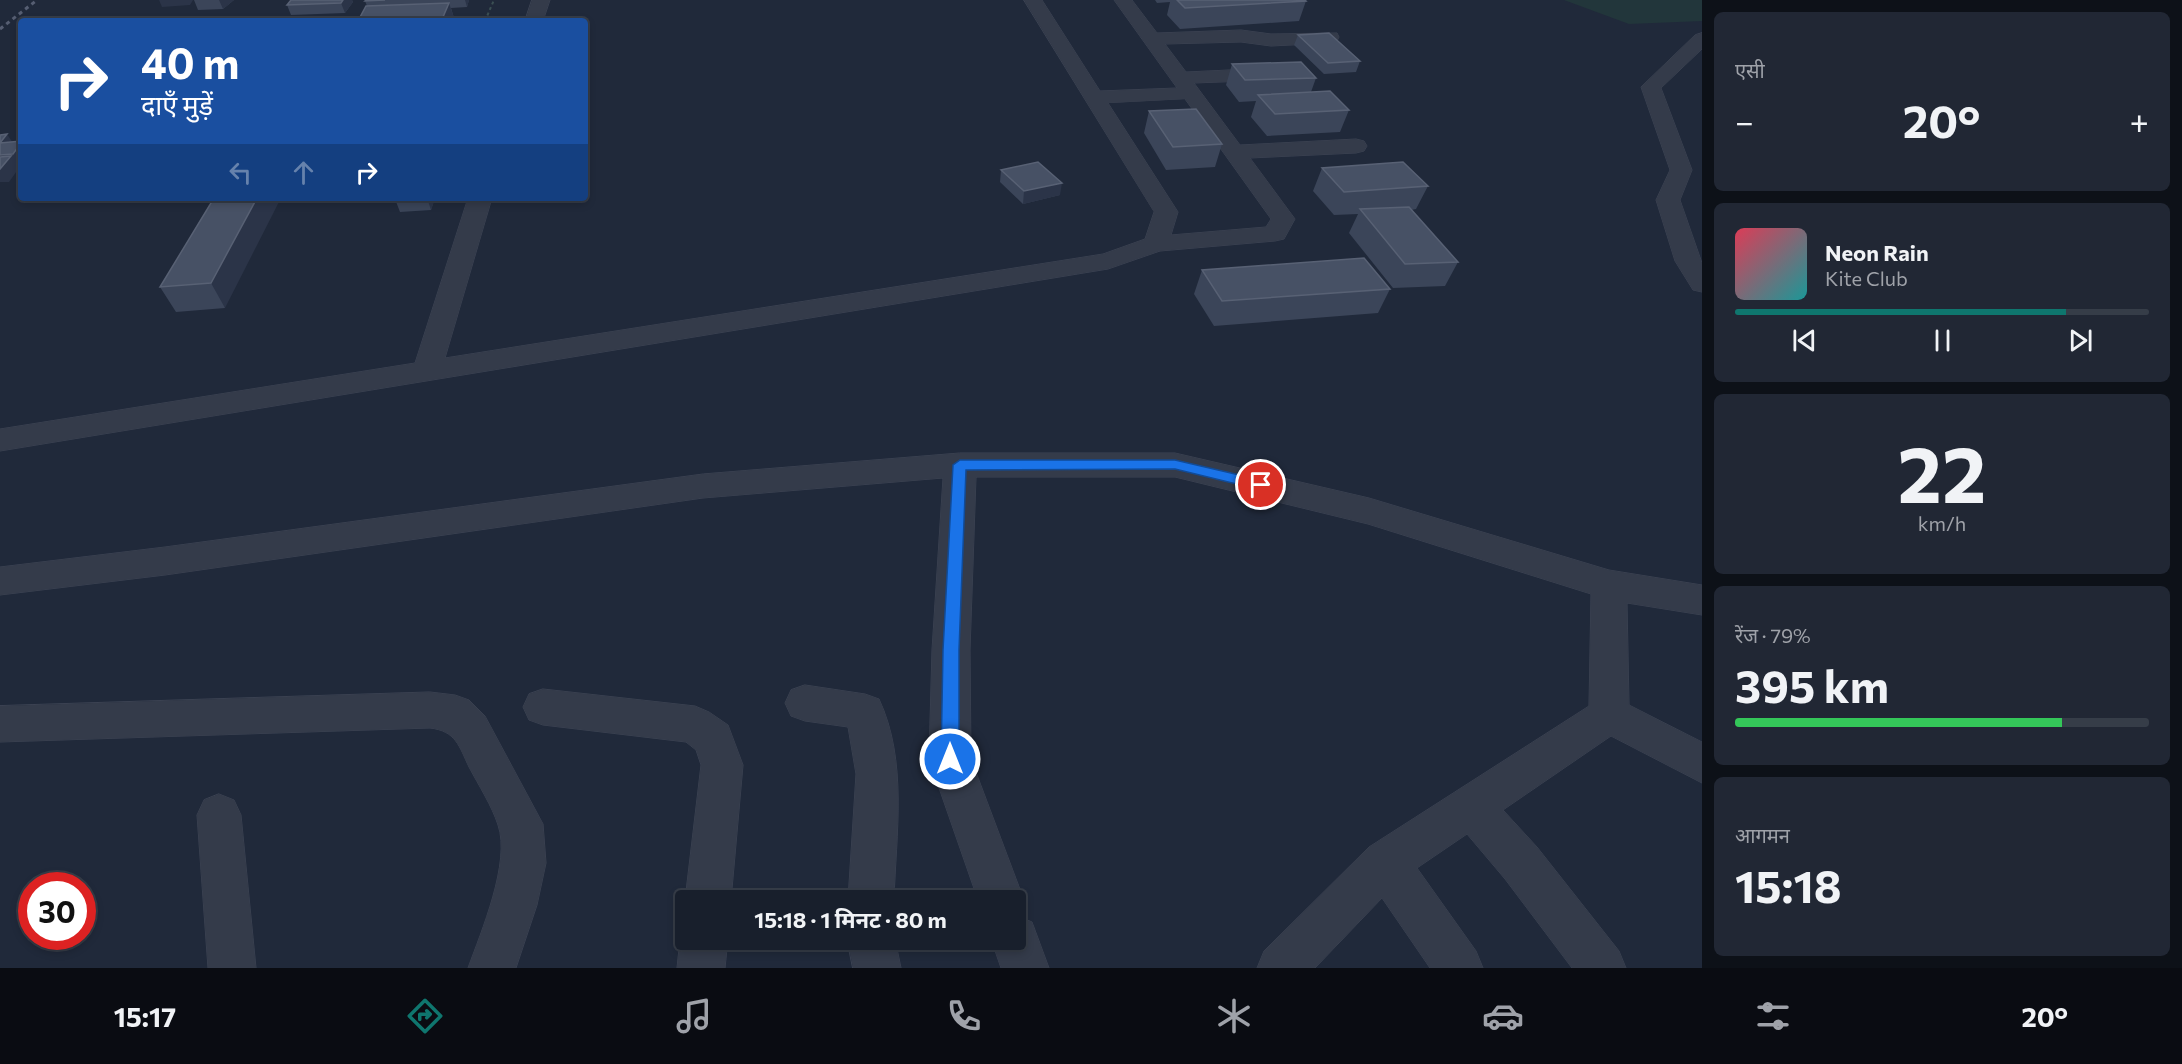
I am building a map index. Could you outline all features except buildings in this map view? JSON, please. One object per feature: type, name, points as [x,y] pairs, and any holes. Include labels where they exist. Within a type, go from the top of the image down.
[{"type":"street","points":[[535,18],[541,0]]},
{"type":"street","points":[[1033,0],[1166,212],[1156,244]]},
{"type":"street","points":[[0,440],[1108,261],[1156,244],[1275,234],[1283,219],[1124,0]]},
{"type":"street","points":[[1153,39],[1241,36],[1271,40],[1330,37]]},
{"type":"street","points":[[1702,39],[1651,87],[1681,170],[1668,201],[1688,261],[1702,284]]},
{"type":"street","points":[[1094,97],[1285,73],[1288,61],[1271,40]]},
{"type":"street","points":[[1234,152],[1356,146]]},
{"type":"street","points":[[427,371],[479,201]]},
{"type":"street","points":[[960,465],[951,650],[950,759],[997,890]]},
{"type":"street","points":[[0,581],[165,561],[703,486],[960,465],[1175,465],[1369,511],[1609,585],[1702,600]]},
{"type":"street","points":[[1609,585],[1609,715]]},
{"type":"street","points":[[805,703],[866,712],[877,774],[871,890]]},
{"type":"street","points":[[543,708],[695,726],[713,738],[722,765],[709,890]]},
{"type":"street","points":[[0,724],[430,710],[455,713],[471,729],[521,824],[523,863],[513,905],[492,968]]},
{"type":"street","points":[[1609,715],[1702,763]]},
{"type":"street","points":[[1281,968],[1385,863],[1609,715]]},
{"type":"street","points":[[1471,806],[1521,863],[1602,968]]},
{"type":"street","points":[[219,815],[232,968]]},
{"type":"street","points":[[1385,863],[1459,968]]},
{"type":"street","points":[[701,968],[703,950]]},
{"type":"street","points":[[873,950],[877,968]]},
{"type":"street","points":[[1019,950],[1025,968]]},
{"type":"path","points":[[486,18],[494,0]]},
{"type":"green space","points":[[1564,0],[1702,0],[1702,21],[1629,24]]},
{"type":"railway","points":[[0,29],[37,0]]},
{"type":"route","points":[[950,759],[951,650],[960,465],[1175,465],[1261,485]]}]
